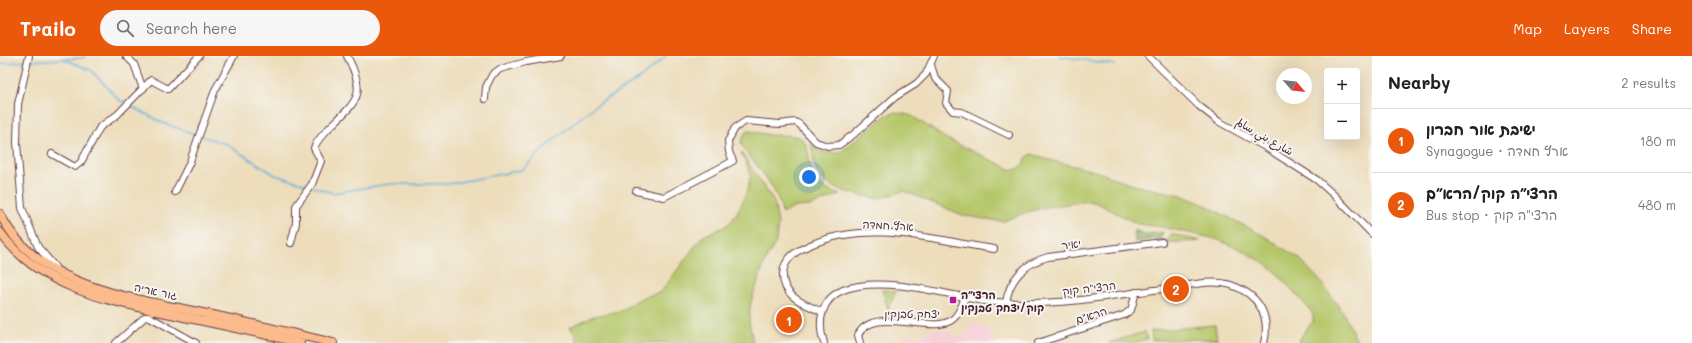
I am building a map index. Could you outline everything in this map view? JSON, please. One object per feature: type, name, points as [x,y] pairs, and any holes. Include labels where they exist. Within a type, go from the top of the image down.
[{"type":"main road","name":"גור אריה","points":[[0,214],[11,233],[25,249],[40,261],[80,283],[107,291],[258,324],[333,343]]},
{"type":"main road","name":"גור אריה","points":[[0,232],[14,250],[27,261],[52,278],[78,290],[132,305],[300,343]]},
{"type":"street","points":[[29,56],[18,104],[17,142],[22,208],[38,247],[60,273]]},
{"type":"street","points":[[126,56],[134,64],[143,89]]},
{"type":"street","points":[[52,154],[75,167],[81,162],[100,127],[117,115],[151,80],[168,89],[199,56]]},
{"type":"street","points":[[175,192],[190,164],[215,90],[234,56]]},
{"type":"street","points":[[290,243],[296,223],[296,206],[312,184],[321,161],[314,148],[316,142],[345,114],[355,101],[359,86],[356,74],[347,56]]},
{"type":"street","points":[[485,98],[486,87],[492,75],[500,69],[526,62],[562,56]]},
{"type":"street","points":[[636,191],[664,197],[733,161],[729,152],[728,141],[735,128],[746,121],[780,124],[795,122],[799,124],[816,142],[828,146],[838,145],[854,134],[895,98],[916,84],[926,74],[934,56]]},
{"type":"street","name":"شارع بني سالم","points":[[1148,56],[1199,106],[1218,121],[1265,147],[1317,180],[1372,234]]},
{"type":"street","points":[[931,65],[935,78],[948,91],[946,103],[953,111],[962,112],[1008,135]]},
{"type":"street","name":"ארץ חמדה","points":[[822,312],[795,298],[786,289],[783,277],[783,270],[789,257],[799,250],[817,242],[848,234],[884,232],[912,235],[994,249]]},
{"type":"street","name":"יאיר","points":[[1006,303],[1006,296],[1015,278],[1027,265],[1035,261],[1048,257],[1162,242]]},
{"type":"street","name":"הרצי\"ה קוק","points":[[822,312],[827,303],[837,293],[868,285],[901,286],[1006,303],[1066,302],[1205,283],[1221,283],[1235,287],[1254,298],[1263,309],[1266,328],[1264,343]]},
{"type":"street","name":"הרא\"ם","points":[[1038,343],[1124,314],[1133,305],[1136,292]]},
{"type":"street","name":"יצחק טבנקין","points":[[860,343],[858,335],[859,331],[874,323],[894,321],[935,324],[946,323],[957,314],[965,297]]},
{"type":"street","points":[[822,312],[820,316],[821,332],[824,343]]},
{"type":"street","points":[[116,343],[144,317],[150,317],[196,343]]},
{"type":"shaded area","points":[[972,322],[989,330],[994,343],[908,343],[905,334],[922,336],[930,330],[943,329],[962,339]]},
{"type":"green space","points":[[896,112],[912,116],[945,138],[1010,169],[1018,169],[1032,154],[1045,159],[1095,171],[1133,185],[1181,195],[1207,206],[1264,236],[1300,259],[1319,280],[1344,314],[1358,343],[1298,343],[1306,329],[1313,322],[1311,311],[1269,266],[1242,250],[1216,239],[1162,227],[1138,224],[1097,203],[1089,201],[1047,207],[1027,212],[1004,221],[998,221],[965,216],[904,191],[879,198],[873,198],[841,190],[833,187],[820,176],[815,166],[811,144],[821,152],[825,153],[842,151],[885,116]]},
{"type":"green space","points":[[749,131],[770,135],[792,136],[802,139],[807,148],[810,169],[814,178],[831,192],[840,195],[809,206],[796,207],[782,213],[781,206],[772,186],[742,145],[741,142],[745,133]]},
{"type":"green space","points":[[741,152],[774,202],[778,223],[776,242],[766,259],[751,301],[749,321],[753,343],[577,343],[576,336],[570,327],[594,316],[621,311],[641,298],[661,292],[701,238],[731,222],[742,202],[750,180],[749,169]]},
{"type":"green space","points":[[1134,229],[1141,233],[1163,232],[1161,238],[1135,242]]},
{"type":"green space","points":[[1171,234],[1200,241],[1166,243]]},
{"type":"green space","points":[[882,290],[896,291],[888,309]]},
{"type":"green space","points":[[1215,325],[1217,339],[1152,340],[1151,331]]},
{"type":"green space","points":[[1145,332],[1147,339],[1133,343],[1108,343]]},
{"type":"waterway","points":[[30,61],[83,58],[85,56]]},
{"type":"waterway","points":[[313,187],[333,193],[389,184],[449,184],[522,170],[551,142],[595,106],[639,79],[666,56]]},
{"type":"waterway","points":[[1059,56],[1115,65]]},
{"type":"waterway","points":[[63,59],[91,70],[119,100],[126,103]]},
{"type":"waterway","points":[[0,64],[26,61]]},
{"type":"waterway","points":[[129,105],[163,123],[197,135]]},
{"type":"waterway","points":[[201,136],[226,144],[275,175],[309,185]]},
{"type":"place","name":"הרצי״ה קוק/הרא״ם","points":[[1176,289]]},
{"type":"place","name":"הרצי״ה קוק/יצחק טבנקין","points":[[953,300]]},
{"type":"place","name":"ישיבת אור חברון","points":[[789,320]]}]
